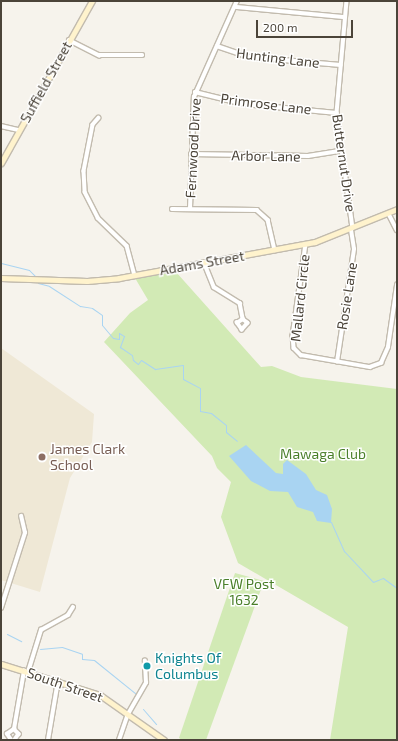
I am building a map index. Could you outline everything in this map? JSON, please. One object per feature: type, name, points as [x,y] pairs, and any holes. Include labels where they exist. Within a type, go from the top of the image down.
[{"type":"street","name":"Suffield Street","points":[[1,163],[92,1]]},
{"type":"street","name":"Fernwood Drive","points":[[190,208],[191,154],[195,92],[236,7],[237,1]]},
{"type":"street","name":"Butternut Drive","points":[[346,1],[337,113],[352,229]]},
{"type":"street","points":[[236,7],[344,17]]},
{"type":"street","points":[[69,40],[100,55],[142,55]]},
{"type":"street","name":"Hunting Lane","points":[[217,46],[249,57],[341,65]]},
{"type":"street","name":"Primrose Lane","points":[[195,92],[244,104],[337,113]]},
{"type":"street","points":[[99,118],[94,123],[91,133],[84,171],[85,192],[98,218],[127,246],[135,275]]},
{"type":"street","points":[[1,126],[19,130]]},
{"type":"street","name":"Arbor Lane","points":[[191,154],[308,156],[341,151]]},
{"type":"street","points":[[172,209],[246,208],[259,212],[269,223],[275,250]]},
{"type":"street","name":"Adams Street","points":[[1,278],[87,281],[135,275],[306,244],[352,229],[389,214],[397,209]]},
{"type":"street","points":[[389,214],[397,230]]},
{"type":"street","name":"Rosie Lane","points":[[337,362],[354,249],[352,229]]},
{"type":"street","name":"Mallard Circle","points":[[306,244],[294,346],[303,356],[370,367],[382,362],[397,285]]},
{"type":"street","points":[[204,262],[214,287],[239,302],[243,319]]},
{"type":"street","points":[[1,608],[24,536],[25,526],[21,516]]},
{"type":"street","points":[[14,729],[26,672],[41,630],[68,616],[73,607]]},
{"type":"street","points":[[119,740],[128,714],[146,683],[145,660]]},
{"type":"street","name":"South Street","points":[[1,664],[100,695],[164,740]]},
{"type":"street","points":[[48,740],[58,681]]},
{"type":"street","points":[[11,740],[8,732],[14,729]]},
{"type":"street","points":[[14,729],[18,734],[15,740]]},
{"type":"shaded area","name":"James Clark School","points":[[1,348],[94,414],[92,442],[70,478],[40,592],[1,580]]},
{"type":"green space","name":"Mawaga Club","points":[[176,272],[261,367],[272,366],[301,377],[397,389],[397,740],[330,740],[348,627],[238,563],[221,517],[231,482],[217,468],[212,456],[104,342],[130,313],[148,300],[135,278]]},
{"type":"green space","name":"VFW Post 1632","points":[[235,573],[264,581],[206,740],[182,740],[179,738]]},
{"type":"water","points":[[246,445],[276,473],[283,474],[283,464],[287,460],[306,474],[316,490],[327,495],[332,509],[331,523],[317,521],[313,512],[297,507],[288,492],[270,491],[251,481],[229,456]]},
{"type":"waterway","points":[[1,263],[29,270],[35,276]]},
{"type":"waterway","points":[[38,283],[49,286],[80,306],[92,308],[102,315],[102,325],[113,338],[119,339],[119,333],[124,336],[120,347],[132,355],[133,360],[138,364],[141,360],[155,369],[183,365],[183,379],[200,388],[200,411],[211,413],[226,425],[226,432],[237,441]]},
{"type":"waterway","points":[[331,522],[344,551],[373,582],[383,578],[397,588]]},
{"type":"waterway","points":[[7,634],[21,641]]},
{"type":"waterway","points":[[40,649],[62,647],[82,654],[82,659],[94,660],[136,694]]},
{"type":"waterway","points":[[143,709],[156,724]]},
{"type":"place","name":"James Clark School","points":[[42,457]]},
{"type":"place","name":"Knights Of Columbus","points":[[147,666]]}]
